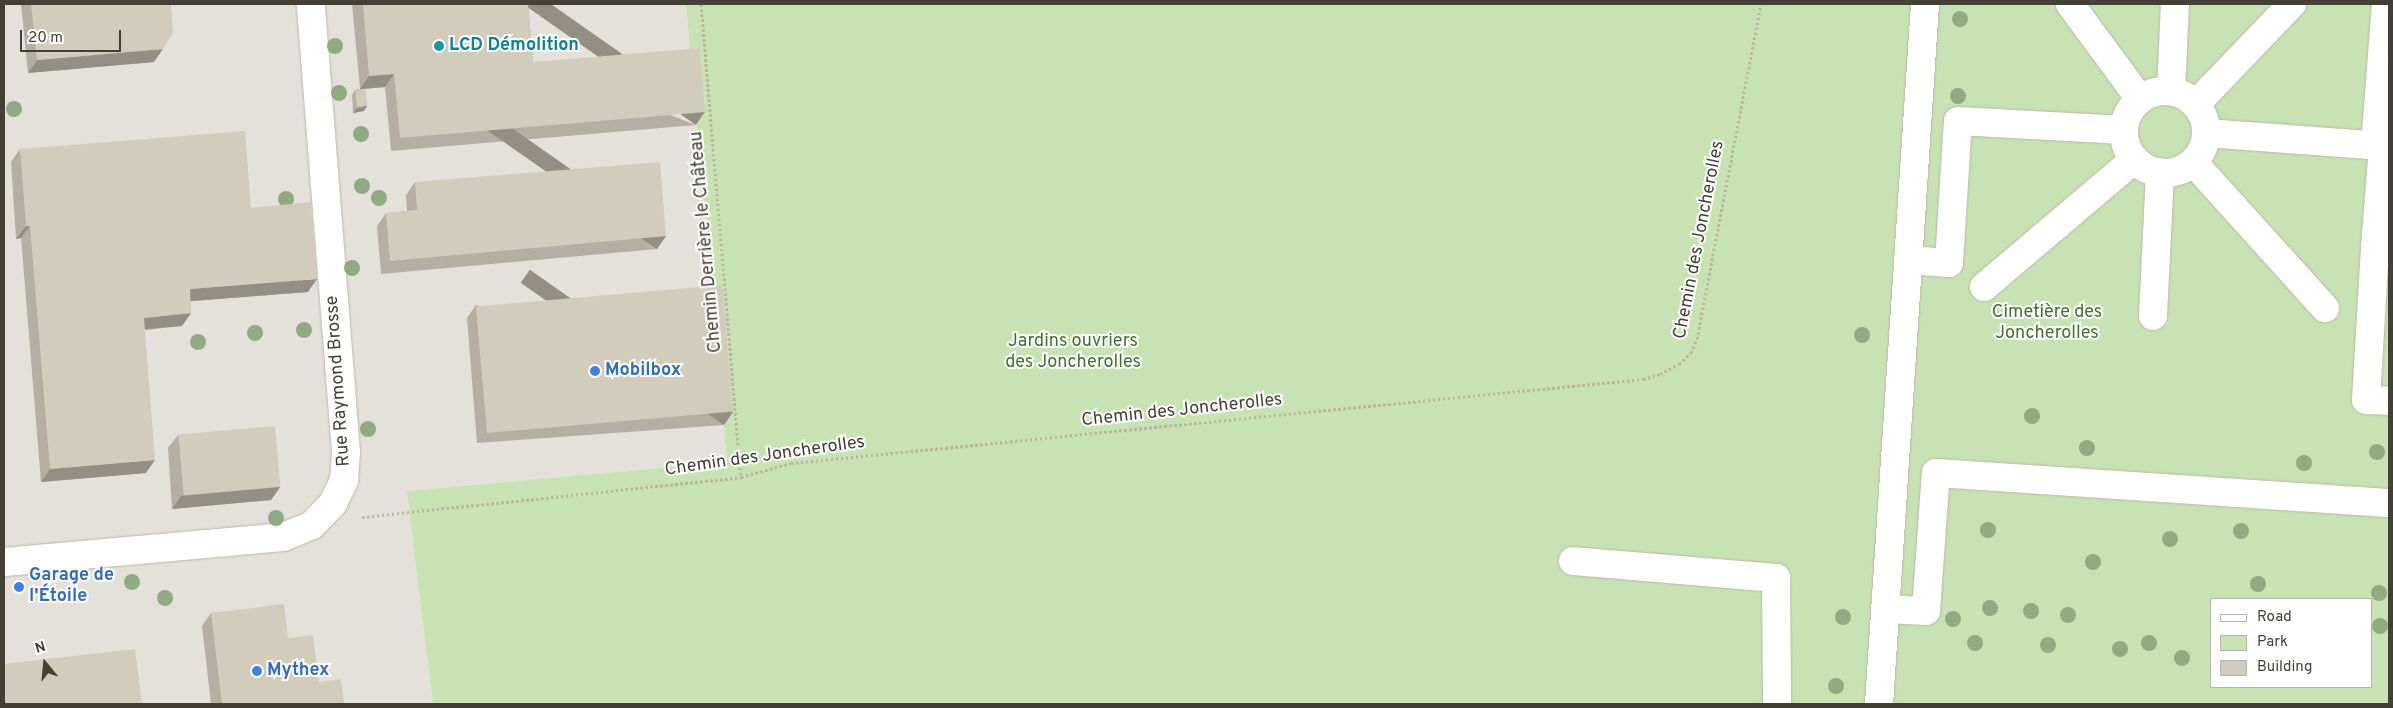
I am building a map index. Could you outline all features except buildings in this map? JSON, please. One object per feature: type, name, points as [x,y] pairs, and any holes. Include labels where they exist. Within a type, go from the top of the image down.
[{"type":"street","name":"Rue Raymond Brosse","points":[[4,562],[274,538],[296,533],[316,522],[336,497],[346,464],[312,4]]},
{"type":"street","points":[[1879,704],[1925,4]]},
{"type":"street","points":[[2070,4],[2140,99]]},
{"type":"street","points":[[2171,91],[2175,4]]},
{"type":"street","points":[[2196,104],[2292,4]]},
{"type":"street","points":[[2375,146],[2386,4]]},
{"type":"street","points":[[2171,91],[2196,104],[2203,116],[2206,133],[2202,150],[2193,162],[2174,172],[2160,172],[2135,159],[2127,147],[2124,130],[2128,112],[2140,99],[2156,92],[2171,91]]},
{"type":"street","points":[[1908,260],[1949,263],[1958,121],[2124,130]]},
{"type":"street","points":[[2206,133],[2383,146],[2382,248],[2366,400],[2389,401]]},
{"type":"street","points":[[1984,287],[2135,159]]},
{"type":"street","points":[[2193,162],[2325,308]]},
{"type":"street","points":[[2153,316],[2160,172]]},
{"type":"street","points":[[1885,608],[1926,611],[1936,473],[2389,503]]},
{"type":"street","points":[[1573,561],[1776,578],[1777,704]]},
{"type":"path","name":"Chemin Derrière le Château","points":[[701,4],[741,478]]},
{"type":"path","name":"Chemin des Joncherolles","points":[[316,522],[741,478],[791,463],[1643,379],[1660,374],[1679,364],[1691,353],[1696,339],[1761,4]]},
{"type":"shaded area","points":[[4,4],[686,4],[727,462],[408,491],[433,704],[4,704]]},
{"type":"green space","points":[[686,4],[2389,4],[2389,704],[433,704],[407,491],[727,462]]},
{"type":"place","name":"LCD Démolition","points":[[439,46]]},
{"type":"place","name":"Mobilbox","points":[[595,371]]},
{"type":"place","name":"Garage de l'Étoile","points":[[19,587]]},
{"type":"place","name":"Mythex","points":[[257,671]]},
{"type":"park label","name":"Cimetière des Joncherolles","points":[[2047,324]]},
{"type":"park label","name":"Jardins ouvriers des Joncherolles","points":[[1073,353]]}]
